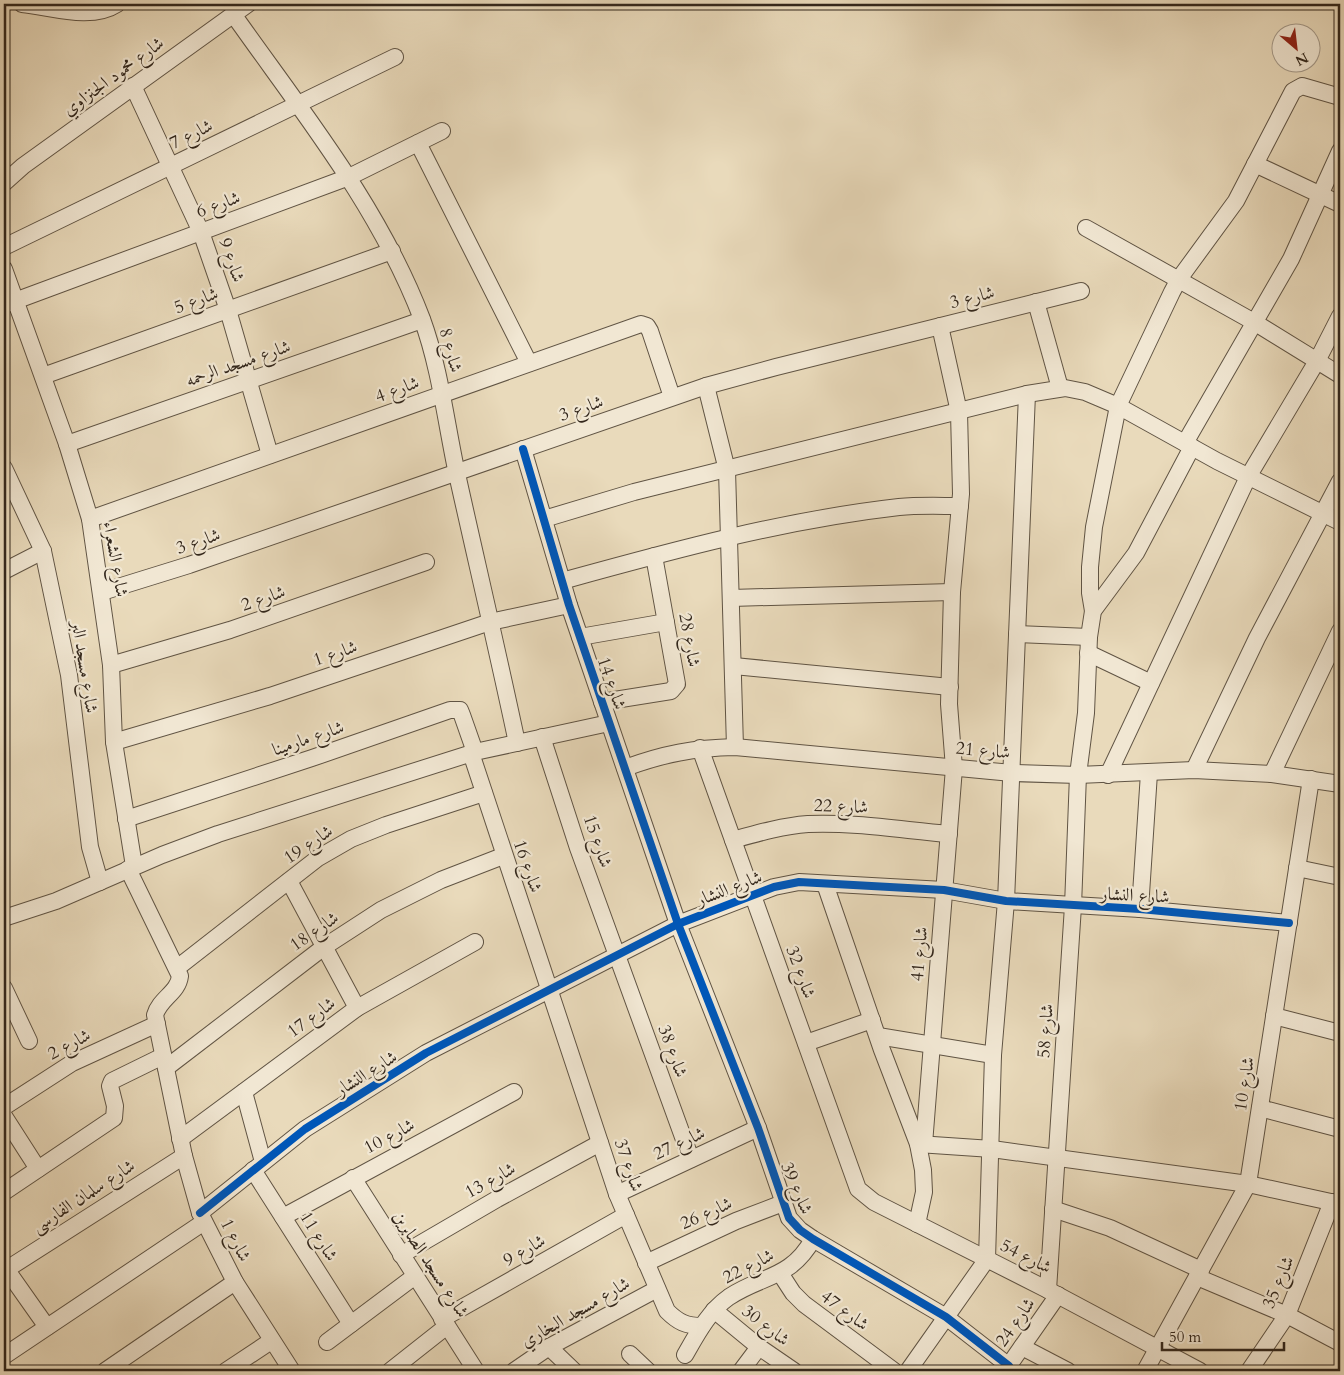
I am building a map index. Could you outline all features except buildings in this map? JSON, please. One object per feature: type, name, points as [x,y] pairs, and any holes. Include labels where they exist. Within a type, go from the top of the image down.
[{"type":"street","points":[[22,4],[94,13],[106,11],[117,4]]},
{"type":"street","name":"شارع محمود الجنزاوي","points":[[4,183],[23,166],[248,4]]},
{"type":"street","name":"شارع 8","points":[[233,14],[349,177],[392,251],[422,320],[442,394],[457,472],[518,743]]},
{"type":"street","name":"شارع 7","points":[[4,246],[395,58]]},
{"type":"street","name":"شارع 9","points":[[134,86],[201,232],[228,310],[270,455]]},
{"type":"street","name":"شارع 58","points":[[1053,1293],[1053,1209],[1073,906],[1078,775],[1086,713],[1089,645],[1093,611],[1090,593],[1090,567],[1094,528],[1118,406],[1179,279],[1222,222],[1293,91],[1302,86],[1340,97]]},
{"type":"street","name":"شارع 6","points":[[10,303],[349,177],[442,130]]},
{"type":"street","points":[[418,142],[529,363]]},
{"type":"street","points":[[1093,611],[1136,553],[1188,445],[1254,322],[1291,259],[1340,151]]},
{"type":"street","points":[[1255,164],[1340,204]]},
{"type":"street","points":[[1086,228],[1254,322],[1340,375]]},
{"type":"street","name":"شارع 5","points":[[43,376],[392,251]]},
{"type":"street","name":"شارع الشعراء","points":[[4,270],[10,303],[43,376],[67,444],[90,519],[111,665],[114,742],[126,819],[131,868]]},
{"type":"street","name":"شارع 3","points":[[102,592],[160,575],[706,386],[1080,291]]},
{"type":"street","points":[[1036,302],[1060,388]]},
{"type":"street","points":[[1108,775],[1248,476],[1317,361],[1340,316]]},
{"type":"street","name":"شارع مسجد الرحمه","points":[[67,444],[422,320]]},
{"type":"street","name":"شارع 4","points":[[90,519],[641,324],[647,326],[650,331],[672,398]]},
{"type":"street","name":"شارع 41","points":[[921,1144],[954,768],[950,686],[952,592],[960,506],[959,412],[940,326]]},
{"type":"street","points":[[706,386],[727,470],[735,747]]},
{"type":"street","points":[[544,520],[634,492],[1027,394],[1060,388],[1085,392],[1118,406],[1188,445],[1340,522]]},
{"type":"street","points":[[908,1371],[986,1259],[992,1149],[993,1055],[1006,901],[1027,394]]},
{"type":"street","name":"شارع 14","points":[[523,449],[580,637],[678,924]]},
{"type":"street","name":"شارع مسجد البر","points":[[4,468],[43,551],[69,675],[89,838],[100,882]]},
{"type":"street","points":[[1194,770],[1256,638],[1340,481]]},
{"type":"street","points":[[562,581],[729,536],[827,517],[901,507],[960,506]]},
{"type":"street","points":[[4,571],[43,551]]},
{"type":"street","name":"شارع 28","points":[[602,702],[671,691],[675,688],[676,679],[654,556]]},
{"type":"street","name":"شارع 2","points":[[111,665],[230,630],[426,562]]},
{"type":"street","points":[[731,598],[952,592]]},
{"type":"street","name":"شارع 1","points":[[114,742],[270,696],[490,622],[570,605]]},
{"type":"street","points":[[580,637],[666,622]]},
{"type":"street","points":[[1272,774],[1340,631]]},
{"type":"street","points":[[1017,634],[1089,645],[1151,683]]},
{"type":"street","points":[[734,666],[950,686]]},
{"type":"street","name":"شارع مارمينا","points":[[126,819],[450,710],[460,710],[473,753]]},
{"type":"street","points":[[4,918],[56,901],[131,868],[218,834],[473,753],[609,723]]},
{"type":"street","name":"شارع 15","points":[[542,737],[578,848],[617,957]]},
{"type":"street","name":"شارع 21","points":[[625,768],[660,755],[700,748],[735,747],[1012,773],[1108,775],[1194,770],[1272,774],[1340,784]]},
{"type":"street","name":"شارع 32","points":[[700,748],[858,1189],[874,1202]]},
{"type":"street","name":"شارع 16","points":[[473,753],[504,856],[551,990]]},
{"type":"street","points":[[1140,909],[1149,773]]},
{"type":"street","name":"شارع 10","points":[[1145,1371],[1248,1184],[1311,779]]},
{"type":"street","name":"شارع 19","points":[[177,968],[318,858],[351,839],[386,825],[484,794]]},
{"type":"street","name":"شارع 22","points":[[733,840],[769,830],[808,824],[846,825],[949,834]]},
{"type":"street","name":"شارع 18","points":[[165,1062],[324,947],[381,910],[432,884],[504,856]]},
{"type":"street","points":[[131,868],[177,968]]},
{"type":"street","points":[[1297,868],[1340,878]]},
{"type":"street","points":[[289,881],[358,1008]]},
{"type":"street","name":"شارع النشار","points":[[4,1356],[202,1217],[258,1166],[305,1129],[426,1053],[617,957],[678,924],[774,886],[799,882],[944,890],[1006,901],[1140,909],[1289,923]]},
{"type":"street","points":[[825,884],[872,1020],[921,1144],[924,1192],[917,1224]]},
{"type":"street","name":"شارع 39","points":[[678,924],[758,1128],[789,1218],[800,1230],[813,1239],[946,1317],[1007,1368]]},
{"type":"street","name":"شارع 17","points":[[180,1139],[358,1008],[475,942]]},
{"type":"street","name":"شارع 38","points":[[617,957],[691,1159]]},
{"type":"street","name":"شارع 1","points":[[177,968],[180,976],[179,984],[158,1006],[155,1015],[184,1156],[202,1217],[235,1282],[271,1341],[292,1371]]},
{"type":"street","points":[[4,988],[29,1041]]},
{"type":"street","name":"شارع 37","points":[[551,990],[617,1194],[657,1289],[667,1311],[676,1320],[689,1326],[702,1326]]},
{"type":"street","points":[[1274,1016],[1340,1033]]},
{"type":"street","points":[[806,1043],[872,1020]]},
{"type":"street","name":"شارع 2","points":[[4,1107],[72,1063],[156,1024]]},
{"type":"street","points":[[878,1036],[993,1055]]},
{"type":"street","points":[[4,1192],[114,1118],[115,1106],[110,1086],[112,1081],[165,1062]]},
{"type":"street","name":"شارع 11","points":[[244,1092],[258,1166],[283,1217],[351,1324]]},
{"type":"street","name":"شارع 10","points":[[283,1217],[514,1092]]},
{"type":"street","points":[[1260,1108],[1340,1129]]},
{"type":"street","points":[[4,1116],[38,1169]]},
{"type":"street","name":"شارع 27","points":[[617,1194],[758,1128]]},
{"type":"street","name":"شارع 13","points":[[402,1255],[496,1199],[600,1143]]},
{"type":"street","points":[[921,1144],[992,1149],[1248,1184],[1336,1203]]},
{"type":"street","name":"شارع سلمان الفارسى","points":[[4,1269],[184,1156]]},
{"type":"street","name":"شارع مسجد الصابرين","points":[[353,1178],[476,1371]]},
{"type":"street","name":"شارع 54","points":[[874,1202],[1158,1348]]},
{"type":"street","name":"شارع 26","points":[[646,1263],[736,1221],[783,1203]]},
{"type":"street","name":"شارع 35","points":[[1249,1371],[1287,1315],[1336,1203]]},
{"type":"street","points":[[1053,1209],[1110,1228],[1340,1343]]},
{"type":"street","name":"شارع 9","points":[[445,1322],[626,1215]]},
{"type":"street","name":"شارع 22","points":[[685,1355],[714,1310],[730,1297],[794,1265],[805,1253],[813,1239]]},
{"type":"street","points":[[4,1269],[47,1327]]},
{"type":"street","name":"شارع 47","points":[[780,1273],[793,1293],[804,1304],[894,1371]]},
{"type":"street","points":[[327,1342],[415,1276]]},
{"type":"street","points":[[105,1371],[235,1282]]},
{"type":"street","name":"شارع مسجد البخاري","points":[[514,1371],[549,1347],[657,1289]]},
{"type":"street","name":"شارع 24","points":[[1007,1368],[1022,1347],[1053,1293]]},
{"type":"street","name":"شارع 30","points":[[714,1310],[759,1347],[794,1371]]},
{"type":"street","points":[[390,1371],[445,1322]]},
{"type":"street","points":[[226,1371],[271,1341]]},
{"type":"street","points":[[549,1347],[574,1371]]},
{"type":"street","points":[[741,1371],[759,1347]]},
{"type":"street","points":[[1022,1347],[1068,1371]]},
{"type":"street","points":[[1158,1348],[1200,1371]]},
{"type":"street","points":[[630,1354],[648,1371]]},
{"type":"cycle path","points":[[523,449],[569,605],[678,924],[758,1128],[789,1218],[800,1230],[813,1239],[946,1317],[1009,1366]]},
{"type":"cycle path","points":[[200,1213],[305,1129],[426,1053],[678,924],[774,887],[799,882],[944,890],[1006,901],[1140,909],[1289,923]]}]
